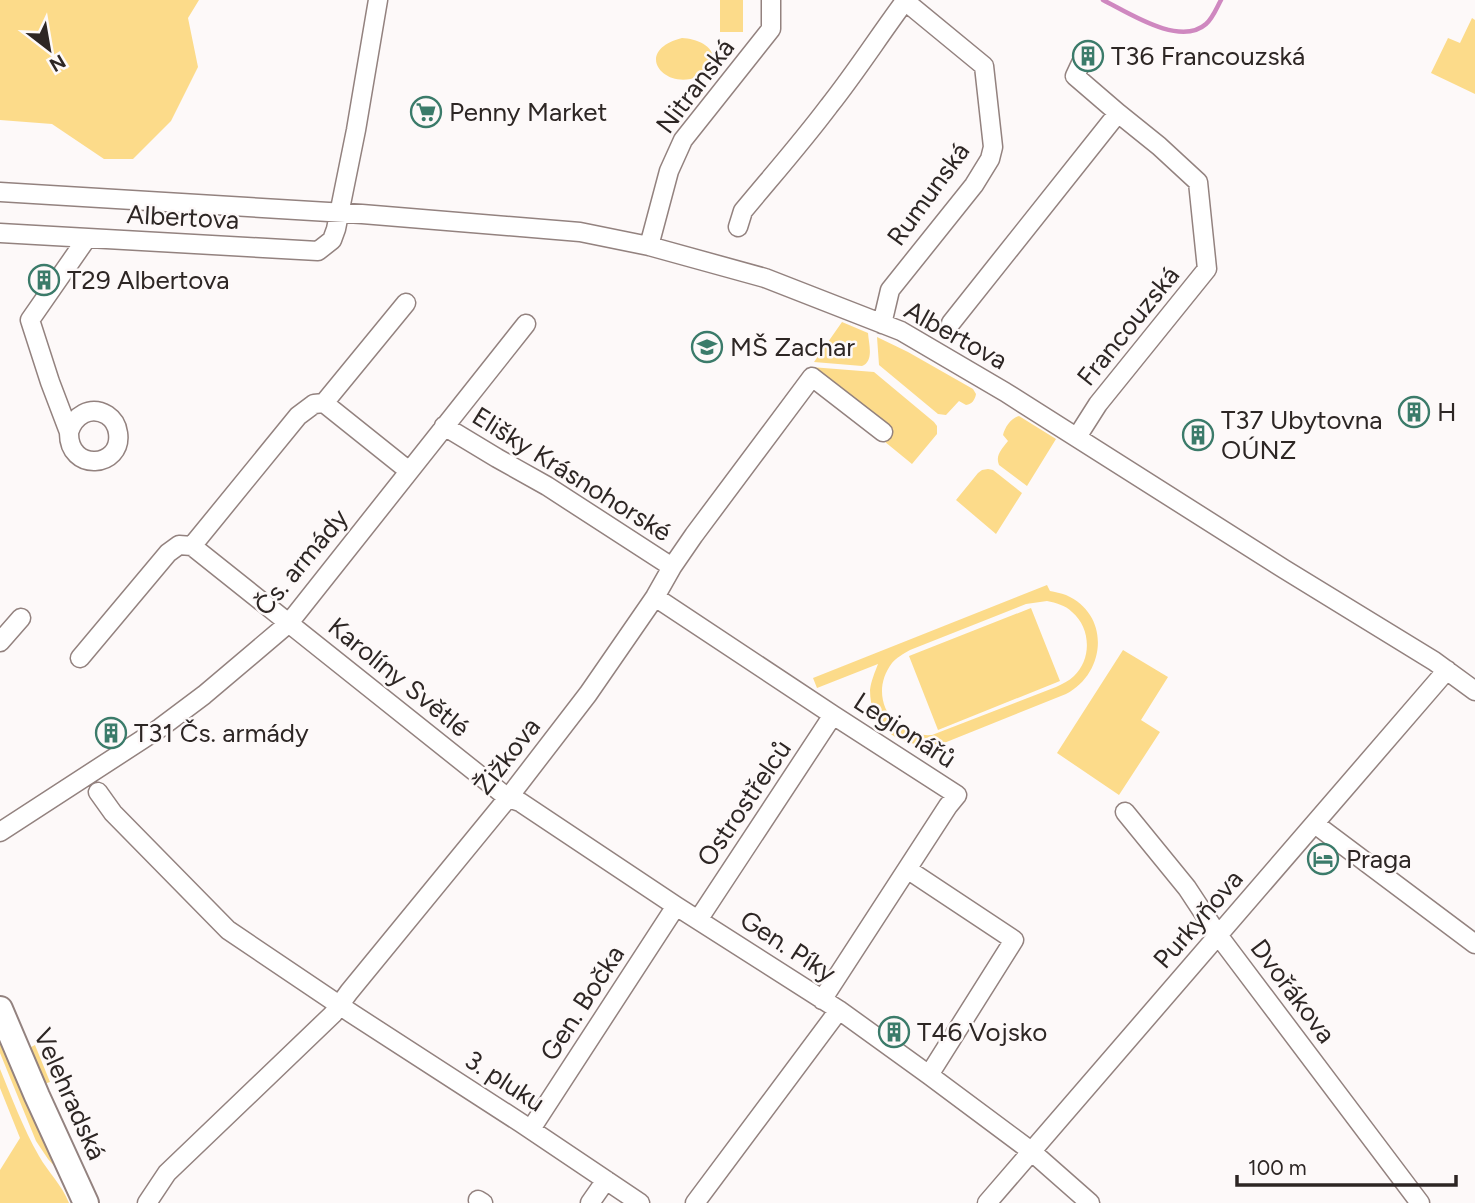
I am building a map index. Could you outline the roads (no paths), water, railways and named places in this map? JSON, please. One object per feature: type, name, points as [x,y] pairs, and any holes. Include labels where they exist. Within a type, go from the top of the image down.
[{"type":"main road","name":"Velehradská","points":[[0,1009],[42,1108],[87,1201]]},
{"type":"street","points":[[339,214],[378,0]]},
{"type":"street","name":"Nitranská","points":[[649,246],[668,174],[683,140],[771,29],[771,0]]},
{"type":"street","name":"Rumunská","points":[[738,227],[743,211],[827,109],[904,0],[984,66],[993,148],[990,159],[974,185],[890,290],[881,324]]},
{"type":"street","name":"Francouzská","points":[[1077,437],[1098,404],[1207,269],[1198,182],[1075,76],[1083,61]]},
{"type":"street","points":[[951,323],[1118,113]]},
{"type":"street","name":"Albertova","points":[[0,192],[541,227],[649,246],[765,278],[901,331],[1077,437],[1447,670],[1475,691]]},
{"type":"street","name":"Albertova","points":[[0,233],[318,251],[332,240],[339,214]]},
{"type":"street","points":[[69,432],[30,320],[87,238]]},
{"type":"street","points":[[324,403],[406,303]]},
{"type":"street","name":"Čs. armády","points":[[1,828],[160,728],[204,695],[289,623],[526,324]]},
{"type":"street","name":"Žižkova","points":[[147,1203],[167,1174],[318,1030],[508,798],[588,694],[655,597],[672,567],[812,377],[883,432]]},
{"type":"street","points":[[80,658],[168,553],[179,545],[192,546],[298,416],[314,404],[324,403],[409,471]]},
{"type":"street","name":"Elišky Krásnohorské","points":[[444,426],[547,486],[672,567]]},
{"type":"street","name":"Karolíny Světlé","points":[[192,546],[508,798]]},
{"type":"street","name":"Legionářů","points":[[655,597],[957,795],[822,1000]]},
{"type":"street","points":[[0,642],[21,618]]},
{"type":"street","name":"Purkyňova","points":[[987,1203],[1447,670]]},
{"type":"street","name":"Ostrostřelců","points":[[698,920],[833,715]]},
{"type":"street","name":"3. pluku","points":[[98,792],[113,813],[228,930],[640,1203]]},
{"type":"street","name":"Gen. Píky","points":[[508,798],[520,802],[839,1010],[1031,1151],[1090,1203]]},
{"type":"street","name":"Dvořákova","points":[[1125,812],[1187,888],[1218,935],[1420,1203]]},
{"type":"street","points":[[1315,824],[1475,944]]},
{"type":"street","points":[[907,869],[1014,940],[929,1075]]},
{"type":"street","name":"Gen. Bočka","points":[[531,1129],[676,906]]},
{"type":"street","points":[[695,1203],[839,1010]]},
{"type":"street","points":[[590,1203],[606,1180]]},
{"type":"waterway","points":[[1103,0],[1154,26],[1183,32],[1206,24],[1221,0]]},
{"type":"place","name":"T36 Francouzská","points":[[1088,56]]},
{"type":"place","name":"Penny Market","points":[[426,112]]},
{"type":"place","name":"T29 Albertova","points":[[44,280]]},
{"type":"place","name":"MŠ Zachar","points":[[707,347]]},
{"type":"place","name":"H","points":[[1414,412]]},
{"type":"place","name":"T37 Ubytovna OÚNZ","points":[[1198,435]]},
{"type":"place","name":"T31 Čs. armády","points":[[111,733]]},
{"type":"place","name":"Praga","points":[[1323,859]]},
{"type":"place","name":"T46 Vojsko","points":[[894,1032]]}]
